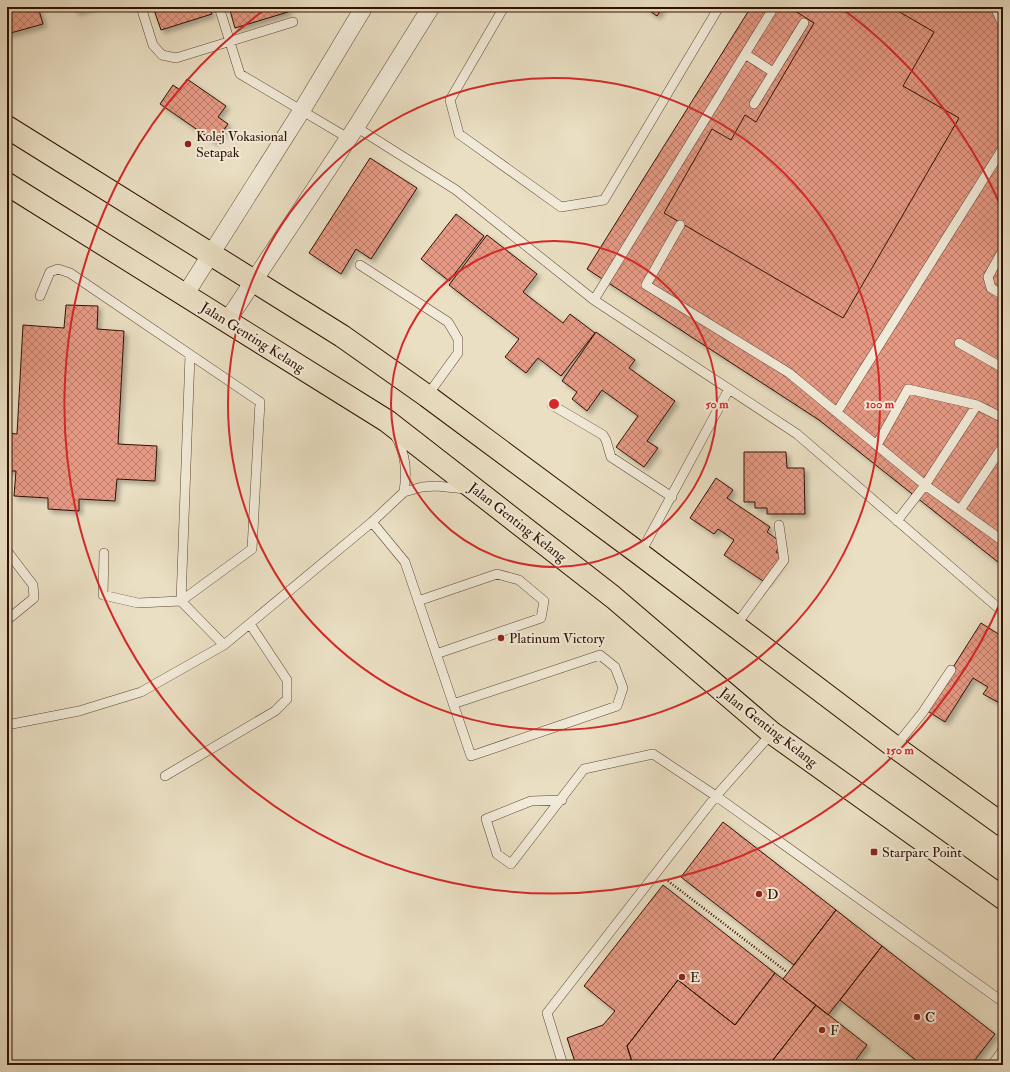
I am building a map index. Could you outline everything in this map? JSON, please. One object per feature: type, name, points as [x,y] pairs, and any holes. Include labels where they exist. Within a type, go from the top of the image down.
[{"type":"main road","points":[[7,127],[342,336],[427,396],[736,625],[894,747],[1003,825]]},
{"type":"main road","name":"Jalan Genting Kelang","points":[[7,184],[387,421],[479,491],[613,597],[772,732],[1003,898]]},
{"type":"street","points":[[186,295],[210,253],[302,110],[364,7]]},
{"type":"street","points":[[226,321],[352,132],[431,7]]},
{"type":"lane","points":[[141,7],[153,46],[162,55],[176,58],[293,22]]},
{"type":"lane","points":[[219,7],[240,74],[302,110],[352,132],[456,190],[594,300],[797,434],[1003,612]]},
{"type":"lane","points":[[504,7],[450,100],[459,134],[561,207],[604,200],[719,7]]},
{"type":"lane","points":[[594,300],[774,7]]},
{"type":"lane","points":[[995,7],[1003,25]]},
{"type":"lane","points":[[754,104],[804,23]]},
{"type":"lane","points":[[745,54],[774,72]]},
{"type":"lane","points":[[837,412],[1003,148]]},
{"type":"lane","points":[[680,225],[646,285],[789,373],[925,485],[1003,541]]},
{"type":"lane","points":[[1003,250],[988,277],[991,288],[1003,295]]},
{"type":"lane","points":[[360,265],[448,322],[458,339],[458,353],[427,396]]},
{"type":"lane","points":[[40,296],[50,272],[58,269],[70,272],[260,402],[252,550],[181,601],[138,603],[103,595],[104,553]]},
{"type":"lane","points":[[959,343],[1003,368]]},
{"type":"lane","points":[[190,355],[181,601],[224,645]]},
{"type":"lane","points":[[640,554],[729,389]]},
{"type":"lane","points":[[877,445],[908,389],[977,405],[1003,418]]},
{"type":"lane","points":[[552,405],[603,435],[612,457],[672,497]]},
{"type":"lane","points":[[897,521],[925,485],[977,405]]},
{"type":"lane","points":[[387,421],[399,442],[405,460],[406,472],[404,492]]},
{"type":"lane","points":[[960,510],[1003,446]]},
{"type":"lane","points":[[7,725],[79,711],[141,692],[224,645],[372,522],[404,492],[436,486],[479,491]]},
{"type":"lane","points":[[372,522],[405,562],[453,704],[471,756],[617,706],[623,688],[615,667],[600,655],[453,704]]},
{"type":"lane","points":[[736,625],[784,560],[779,525]]},
{"type":"lane","points":[[7,551],[33,585],[34,598],[7,620]]},
{"type":"lane","points":[[418,601],[497,574],[520,580],[544,602],[541,618],[436,654]]},
{"type":"lane","points":[[165,776],[276,711],[287,699],[287,680],[250,624]]},
{"type":"lane","points":[[894,747],[922,712],[951,670]]},
{"type":"lane","points":[[563,1065],[547,1013],[716,796],[772,732]]},
{"type":"lane","points":[[562,800],[531,801],[486,819],[497,854],[510,864],[562,800],[584,770],[653,754],[716,796],[1003,1002]]},
{"type":"lane","points":[[992,1065],[1003,1050]]},
{"type":"path","points":[[657,872],[787,972]]},
{"type":"building","points":[[7,7],[38,7],[43,24],[7,34]]},
{"type":"building","points":[[74,7],[93,7],[76,12]]},
{"type":"building","points":[[153,7],[209,7],[212,14],[161,30]]},
{"type":"building","points":[[229,7],[287,7],[288,12],[235,28]]},
{"type":"building","points":[[644,7],[663,7],[657,16]]},
{"type":"building","points":[[751,7],[1003,7],[1003,566],[819,420],[587,269]]},
{"type":"building","points":[[789,7],[891,7],[934,32],[903,86],[959,118],[843,318],[664,213],[712,129],[731,140],[745,115],[756,122],[814,23]]},
{"type":"building","points":[[187,79],[226,106],[218,117],[228,124],[215,142],[160,104],[173,85],[180,90]]},
{"type":"building","points":[[370,158],[417,188],[371,259],[356,249],[341,274],[309,253]]},
{"type":"building","points":[[456,214],[484,236],[449,281],[421,259]]},
{"type":"building","points":[[487,235],[537,274],[523,292],[563,323],[570,314],[595,333],[561,376],[538,358],[526,373],[505,357],[519,339],[449,285]]},
{"type":"building","points":[[66,305],[98,306],[97,329],[124,331],[118,444],[157,446],[155,481],[117,479],[115,501],[79,499],[79,511],[48,509],[48,498],[14,496],[16,471],[7,471],[7,433],[17,434],[23,325],[64,328]]},
{"type":"building","points":[[596,332],[635,360],[629,368],[675,401],[647,441],[658,448],[644,467],[616,447],[638,416],[602,390],[587,411],[572,399],[577,392],[562,381]]},
{"type":"building","points":[[744,452],[786,452],[787,468],[804,468],[805,514],[767,514],[767,508],[755,508],[755,502],[744,502]]},
{"type":"building","points":[[716,478],[733,490],[727,498],[770,527],[767,532],[782,543],[776,552],[784,557],[766,583],[724,555],[734,540],[718,529],[714,534],[690,518]]},
{"type":"building","points":[[981,623],[1003,637],[1003,705],[983,694],[988,687],[973,678],[945,722],[926,710]]},
{"type":"building","name":"D","points":[[723,822],[836,910],[794,965],[681,877]]},
{"type":"building","name":"E","points":[[663,885],[775,973],[735,1025],[678,980],[627,1046],[633,1065],[576,1065],[567,1038],[603,1025],[615,1011],[584,986]]},
{"type":"building","points":[[836,910],[882,946],[828,1015],[783,979]]},
{"type":"building","name":"C","points":[[882,946],[995,1034],[971,1065],[922,1065],[840,1000]]},
{"type":"building","points":[[775,973],[816,1005],[769,1065],[633,1065],[627,1046],[678,980],[735,1025]]},
{"type":"building","name":"F","points":[[816,1005],[867,1045],[852,1065],[769,1065]]},
{"type":"building","points":[[883,1060],[889,1065],[880,1065]]},
{"type":"place","name":"Kolej Vokasional Setapak","points":[[188,144]]},
{"type":"place","name":"Platinum Victory","points":[[501,638]]},
{"type":"place","name":"Starparc Point","points":[[874,852]]},
{"type":"place","name":"D","points":[[759,894]]},
{"type":"place","name":"E","points":[[682,977]]},
{"type":"place","name":"C","points":[[917,1017]]},
{"type":"place","name":"F","points":[[822,1030]]}]
